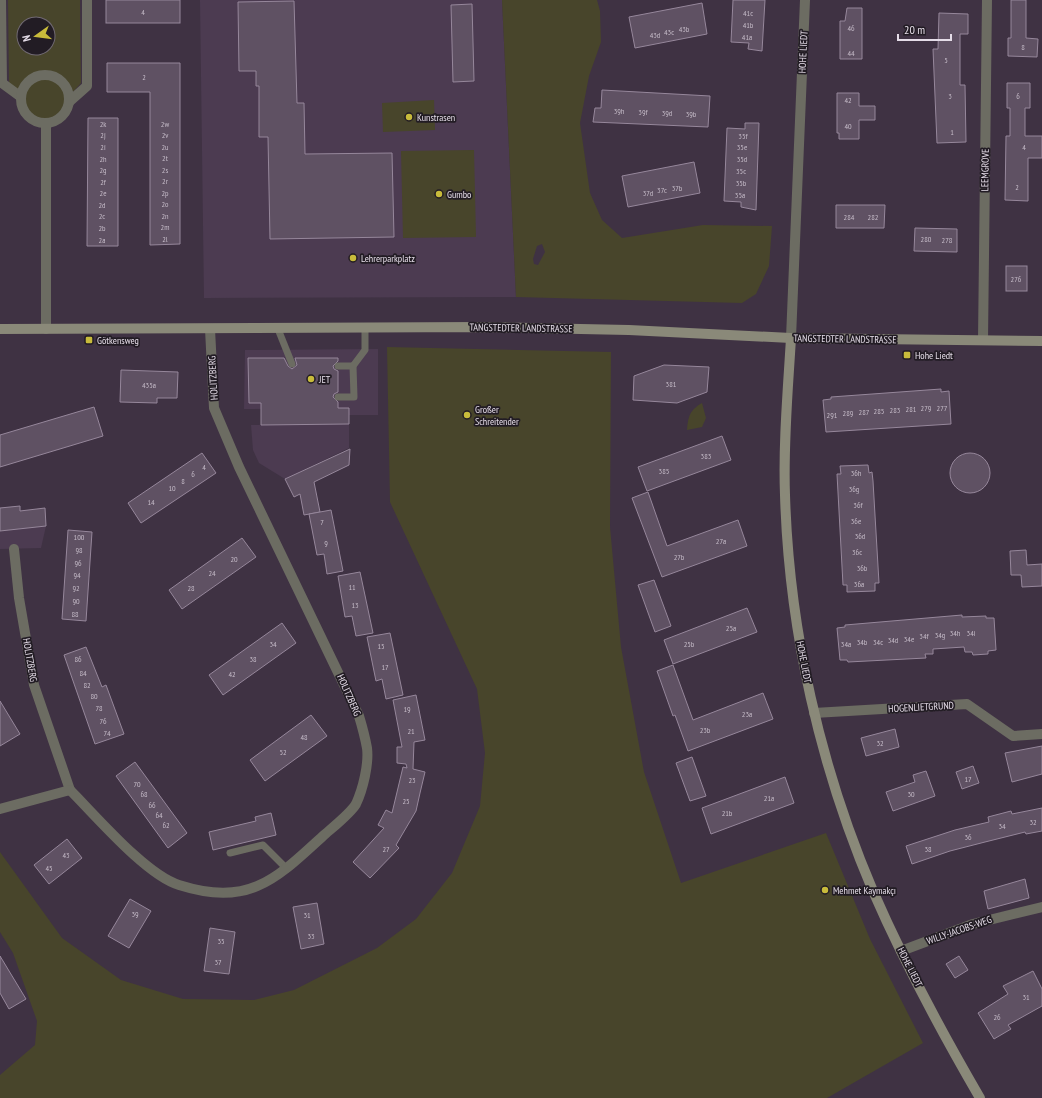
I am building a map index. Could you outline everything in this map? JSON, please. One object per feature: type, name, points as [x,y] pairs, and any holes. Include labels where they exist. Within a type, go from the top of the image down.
[{"type":"street","points":[[1,0],[2,83],[21,97]]},
{"type":"street","points":[[68,102],[87,86],[87,0]]},
{"type":"street","name":"HOHE LIEDT","points":[[805,0],[784,494],[794,606],[814,713],[824,752],[849,829],[873,891],[901,951],[980,1098]]},
{"type":"street","name":"LEEMGROVE","points":[[983,340],[987,0]]},
{"type":"street","points":[[47,75],[61,81],[68,94],[68,102],[67,109],[58,119],[46,123],[38,122],[25,112],[21,105],[21,97],[27,83],[33,78],[47,75]]},
{"type":"street","points":[[46,123],[46,329]]},
{"type":"street","name":"TANGSTEDTER LANDSTRASSE","points":[[0,329],[482,327],[629,330],[790,338],[1042,341]]},
{"type":"street","name":"HOLITZBERG","points":[[14,549],[19,598],[34,685],[70,790],[142,862],[164,878],[178,885],[208,892],[229,893],[262,886],[287,869],[355,806],[364,781],[367,749],[359,716],[239,467],[214,408],[210,329]]},
{"type":"street","name":"HOGENLIETGRUND","points":[[814,713],[967,704],[1013,736],[1042,734]]},
{"type":"street","points":[[0,809],[70,790]]},
{"type":"street","name":"WILLY-JACOBS-WEG","points":[[901,951],[973,924],[1042,907]]},
{"type":"lane","points":[[338,397],[354,397],[354,366],[365,350],[365,327]]},
{"type":"lane","points":[[278,328],[292,364]]},
{"type":"lane","points":[[338,366],[354,366]]},
{"type":"lane","points":[[230,853],[264,845],[287,869]]},
{"type":"shaded area","points":[[8,0],[80,0],[81,83],[71,94],[59,78],[52,74],[38,74],[24,84],[18,93],[9,82]]},
{"type":"shaded area","points":[[200,0],[502,0],[516,297],[204,298]]},
{"type":"shaded area","points":[[502,0],[597,0],[600,11],[601,42],[589,76],[580,123],[590,193],[602,220],[622,238],[703,225],[772,226],[769,266],[756,294],[742,303],[516,297]],"holes":[[[542,244],[545,252],[538,265],[534,264],[533,259],[537,246]]]},
{"type":"shaded area","points":[[40,77],[48,77],[59,83],[65,94],[65,102],[59,113],[48,119],[40,119],[29,113],[23,102],[23,94],[29,83]]},
{"type":"shaded area","name":"Kunstrasen","points":[[434,100],[435,130],[383,132],[382,103]]},
{"type":"shaded area","name":"Gumbo","points":[[474,150],[476,237],[403,238],[401,151]]},
{"type":"shaded area","points":[[387,347],[611,352],[610,527],[621,647],[644,772],[681,883],[826,833],[870,939],[923,1043],[827,1098],[0,1098],[0,1075],[35,1045],[37,1021],[13,953],[0,932],[0,852],[62,938],[121,980],[183,999],[254,1000],[294,990],[377,948],[416,919],[452,873],[480,806],[485,753],[477,689],[390,502]]},
{"type":"shaded area","name":"JET","points":[[378,349],[378,415],[349,415],[349,408],[244,409],[245,350]]},
{"type":"shaded area","points":[[702,403],[706,418],[702,427],[687,430],[690,414]]},
{"type":"shaded area","points":[[349,424],[349,448],[285,479],[259,463],[253,450],[251,425]]},
{"type":"shaded area","points":[[46,526],[41,548],[0,549],[0,531]]},
{"type":"building","points":[[106,0],[180,0],[180,23],[106,23]]},
{"type":"building","points":[[733,0],[765,0],[762,51],[748,49],[749,43],[731,42]]},
{"type":"building","points":[[1011,0],[1026,0],[1026,38],[1038,39],[1037,57],[1008,56],[1008,38],[1011,38]]},
{"type":"building","points":[[294,1],[297,103],[304,103],[305,154],[392,153],[394,237],[270,239],[268,137],[259,137],[259,86],[256,86],[256,71],[239,71],[238,2]]},
{"type":"building","points":[[702,3],[707,34],[635,48],[629,17]]},
{"type":"building","points":[[472,4],[474,81],[453,82],[451,5]]},
{"type":"building","points":[[847,8],[862,8],[862,59],[840,59],[840,21],[845,21]]},
{"type":"building","points":[[939,13],[968,14],[968,34],[960,34],[960,85],[965,85],[966,142],[937,143],[933,49],[938,49]]},
{"type":"building","points":[[107,63],[180,63],[180,244],[150,245],[150,92],[107,92]]},
{"type":"building","points":[[1007,83],[1030,83],[1030,108],[1025,108],[1025,136],[1042,136],[1042,158],[1028,158],[1028,201],[1005,200],[1006,136],[1010,136],[1010,108],[1007,108]]},
{"type":"building","points":[[602,90],[710,96],[708,127],[593,122],[595,108],[601,108]]},
{"type":"building","points":[[837,93],[859,93],[859,106],[875,106],[875,120],[859,120],[859,139],[839,139],[839,133],[837,133]]},
{"type":"building","points":[[88,118],[118,118],[118,246],[87,246]]},
{"type":"building","points":[[745,123],[759,123],[756,210],[741,207],[741,202],[724,201],[727,128],[745,129]]},
{"type":"building","points":[[694,162],[700,193],[628,207],[622,176]]},
{"type":"building","points":[[836,205],[885,205],[884,228],[836,228]]},
{"type":"building","points":[[915,228],[957,229],[957,252],[914,251]]},
{"type":"building","points":[[1006,266],[1027,266],[1027,291],[1006,291]]},
{"type":"building","points":[[248,358],[284,358],[288,366],[292,369],[297,365],[295,358],[338,358],[338,361],[333,366],[334,369],[338,371],[338,392],[334,394],[333,397],[338,402],[338,408],[349,408],[349,424],[261,425],[261,403],[249,403]]},
{"type":"building","points":[[664,365],[709,367],[707,392],[677,403],[633,400],[634,376]]},
{"type":"building","points":[[121,370],[178,372],[177,398],[157,398],[157,403],[120,402]]},
{"type":"building","points":[[941,389],[941,392],[949,391],[951,424],[826,432],[823,400],[831,399],[831,397]]},
{"type":"building","points":[[94,407],[103,436],[0,467],[0,435]]},
{"type":"building","points":[[722,436],[731,460],[647,491],[638,467]]},
{"type":"building","points":[[350,449],[349,465],[314,482],[320,512],[304,515],[300,494],[294,497],[285,479]]},
{"type":"building","points":[[202,453],[216,473],[141,523],[128,503]]},
{"type":"building","points":[[970,453],[984,459],[990,473],[984,487],[970,493],[956,487],[950,473],[956,459]]},
{"type":"building","points":[[868,465],[869,473],[872,472],[873,481],[879,583],[875,583],[875,591],[847,592],[847,585],[843,585],[837,474],[841,474],[840,466]]},
{"type":"building","points":[[648,492],[667,546],[738,520],[747,546],[662,577],[632,498]]},
{"type":"building","points":[[20,506],[20,511],[45,508],[46,526],[0,531],[0,508]]},
{"type":"building","points":[[331,510],[343,571],[327,574],[324,554],[317,555],[309,514]]},
{"type":"building","points":[[68,530],[92,532],[86,621],[62,619]]},
{"type":"building","points":[[242,538],[256,557],[182,609],[169,590]]},
{"type":"building","points":[[1026,550],[1027,565],[1042,564],[1042,586],[1022,587],[1021,575],[1011,575],[1010,551]]},
{"type":"building","points":[[360,572],[373,633],[356,636],[352,616],[345,617],[338,576]]},
{"type":"building","points":[[654,580],[671,626],[655,632],[638,585]]},
{"type":"building","points":[[747,608],[757,632],[673,664],[664,640]]},
{"type":"building","points":[[962,615],[962,617],[986,616],[986,618],[994,618],[996,650],[988,651],[988,654],[973,655],[972,652],[965,652],[964,647],[933,649],[933,654],[925,654],[926,658],[848,662],[847,660],[840,660],[837,628],[845,627],[845,625]]},
{"type":"building","points":[[282,623],[296,643],[223,695],[209,675]]},
{"type":"building","points":[[390,633],[403,695],[386,699],[382,679],[376,681],[367,637]]},
{"type":"building","points":[[86,647],[102,687],[106,685],[124,734],[95,744],[64,655]]},
{"type":"building","points":[[673,665],[693,720],[763,693],[773,719],[688,751],[675,715],[673,716],[657,671]]},
{"type":"building","points":[[416,695],[425,740],[414,742],[413,769],[425,772],[416,811],[396,845],[399,848],[370,878],[353,862],[384,828],[378,825],[386,810],[392,813],[403,767],[407,768],[406,764],[397,763],[397,747],[402,747],[393,700]]},
{"type":"building","points":[[0,701],[20,734],[0,746]]},
{"type":"building","points":[[311,715],[327,736],[265,781],[250,760]]},
{"type":"building","points":[[895,729],[899,747],[866,756],[861,738]]},
{"type":"building","points":[[1042,746],[1042,774],[1012,782],[1005,753]]},
{"type":"building","points":[[692,757],[706,796],[690,801],[676,763]]},
{"type":"building","points":[[135,762],[187,833],[168,848],[116,776]]},
{"type":"building","points":[[973,766],[979,783],[962,789],[956,772]]},
{"type":"building","points":[[926,771],[935,796],[893,811],[886,792],[915,782],[913,775]]},
{"type":"building","points":[[785,777],[794,803],[711,834],[702,808]]},
{"type":"building","points":[[1042,808],[1042,831],[1026,834],[1025,832],[985,842],[950,851],[912,864],[906,846],[955,830],[989,822],[988,817],[1011,811],[1012,814]]},
{"type":"building","points":[[271,813],[276,835],[213,850],[209,832],[256,821],[255,817]]},
{"type":"building","points":[[67,839],[82,858],[49,884],[34,865]]},
{"type":"building","points":[[1025,879],[1029,898],[988,909],[984,891]]},
{"type":"building","points":[[130,899],[151,911],[129,948],[108,936]]},
{"type":"building","points":[[317,903],[324,944],[301,949],[293,907]]},
{"type":"building","points":[[210,928],[235,932],[229,974],[204,971]]},
{"type":"building","points":[[0,956],[26,999],[9,1009],[0,993]]},
{"type":"building","points":[[959,956],[968,970],[955,978],[946,964]]},
{"type":"building","points":[[1033,971],[1042,989],[1042,1006],[1008,1025],[1011,1029],[994,1039],[978,1013],[1008,994],[1003,986]]},
{"type":"place","name":"Kunstrasen","points":[[409,117]]},
{"type":"place","name":"Gumbo","points":[[439,194]]},
{"type":"place","name":"Lehrerparkplatz","points":[[353,258]]},
{"type":"place","name":"Götkensweg","points":[[89,340]]},
{"type":"place","name":"Hohe Liedt","points":[[907,355]]},
{"type":"place","name":"JET","points":[[311,379]]},
{"type":"place","name":"Großer Schreitender","points":[[467,415]]},
{"type":"place","name":"Mehmet Kaymakçı","points":[[825,890]]}]
